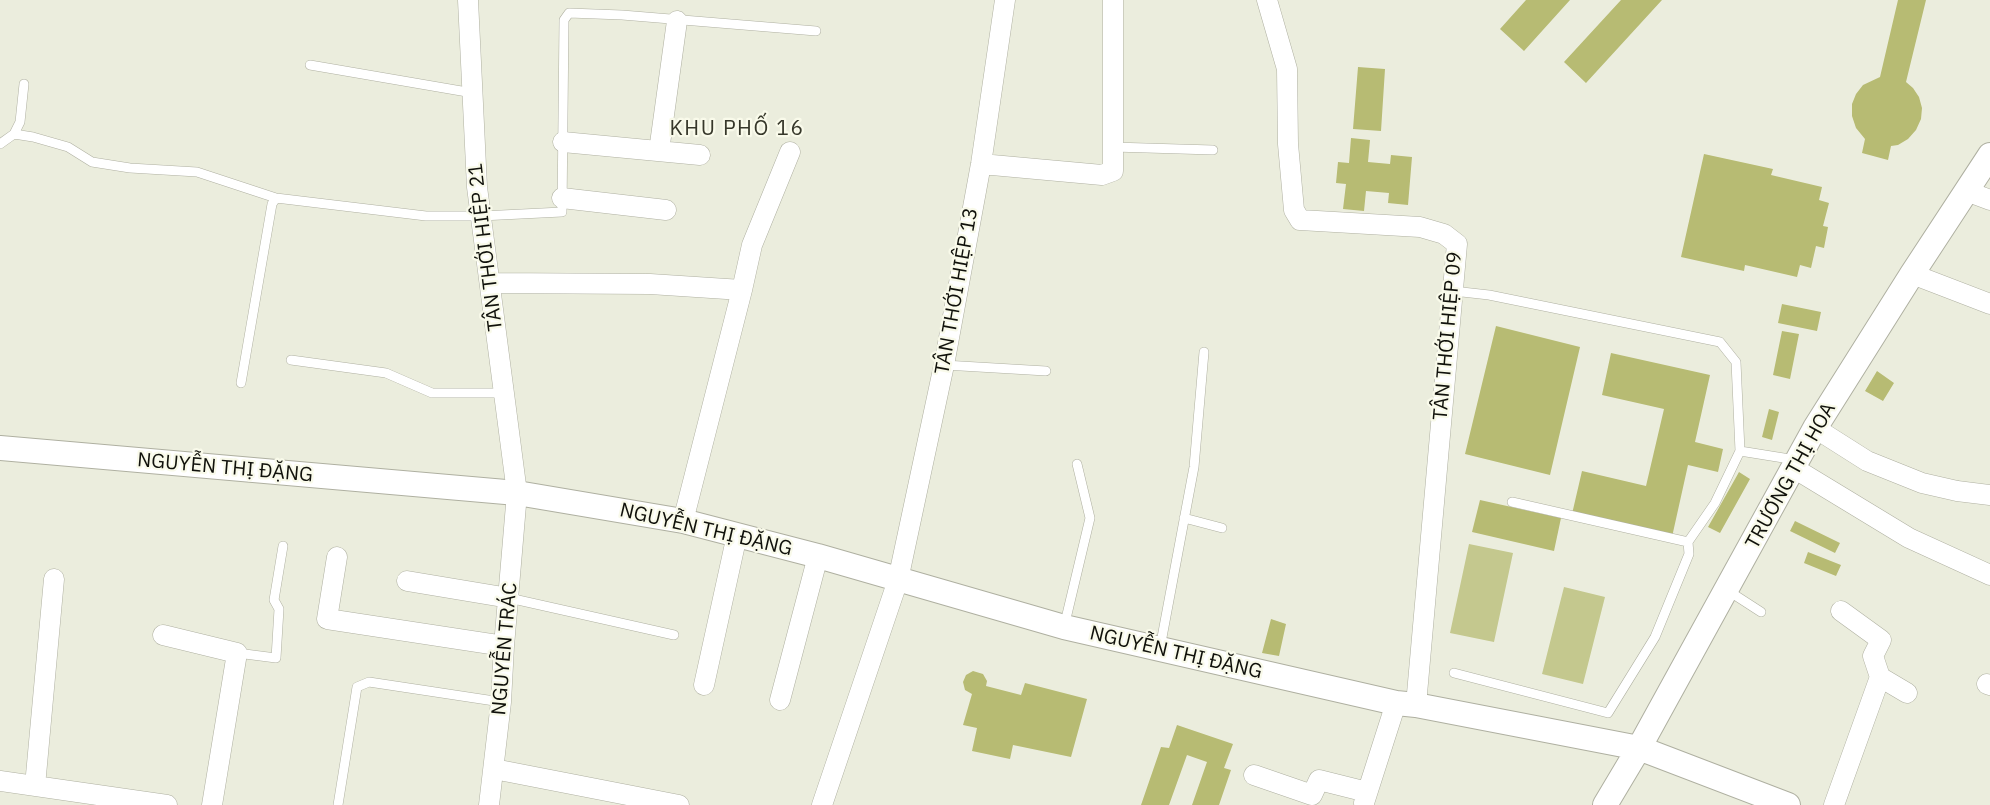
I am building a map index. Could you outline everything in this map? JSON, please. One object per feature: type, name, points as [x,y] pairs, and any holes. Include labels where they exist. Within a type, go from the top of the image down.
[{"type":"street","name":"TÂN THỚI HIỆP 21","points":[[468,0],[477,187],[517,493]]},
{"type":"street","name":"TÂN THỚI HIỆP 13","points":[[822,805],[898,580],[944,365],[981,164],[1005,0]]},
{"type":"street","points":[[981,164],[1102,175],[1113,171],[1113,0]]},
{"type":"street","name":"TÂN THỚI HIỆP 09","points":[[1267,0],[1287,69],[1288,144],[1294,210],[1300,220],[1420,227],[1444,234],[1457,244],[1406,704],[1366,799]]},
{"type":"street","points":[[659,151],[677,21]]},
{"type":"street","points":[[563,142],[700,156]]},
{"type":"street","points":[[683,521],[752,245],[790,152]]},
{"type":"street","name":"TRƯƠNG THỊ HOA","points":[[1605,805],[1639,748],[1815,428],[1990,155]]},
{"type":"street","points":[[1966,191],[1990,200]]},
{"type":"street","points":[[562,198],[666,210]]},
{"type":"street","points":[[1912,274],[1990,304]]},
{"type":"street","points":[[490,283],[650,284],[742,290]]},
{"type":"street","points":[[1815,428],[1867,461],[1922,483],[1990,495]]},
{"type":"street","name":"NGUYỄN THỊ ĐẶNG","points":[[0,448],[517,493],[683,521],[818,556],[1064,627],[1159,650],[1406,704],[1639,748],[1788,805]]},
{"type":"street","points":[[1794,464],[1909,538],[1990,575]]},
{"type":"street","name":"NGUYỄN TRÁC","points":[[489,805],[501,702],[517,493]]},
{"type":"street","points":[[704,685],[737,536]]},
{"type":"street","points":[[780,700],[818,556]]},
{"type":"street","points":[[337,557],[327,619],[504,646]]},
{"type":"street","points":[[35,786],[54,579]]},
{"type":"street","points":[[407,581],[509,598]]},
{"type":"street","points":[[1841,611],[1881,640],[1873,656],[1880,676],[1907,693]]},
{"type":"street","points":[[163,635],[237,653],[212,805]]},
{"type":"street","points":[[1834,805],[1880,676]]},
{"type":"street","points":[[494,769],[679,805]]},
{"type":"street","points":[[1254,775],[1312,795],[1319,780],[1366,799]]},
{"type":"street","points":[[0,781],[101,800],[167,805]]},
{"type":"lane","points":[[14,134],[68,147],[92,162],[130,168],[197,172],[276,198],[426,216],[562,212],[565,16],[574,12],[816,31]]},
{"type":"lane","points":[[310,65],[473,93]]},
{"type":"lane","points":[[0,144],[14,134],[20,122],[24,84]]},
{"type":"lane","points":[[1113,147],[1213,150]]},
{"type":"lane","points":[[241,383],[272,204],[276,198]]},
{"type":"lane","points":[[1453,291],[1489,295],[1720,342],[1736,362],[1740,451],[1715,503],[1688,542],[1689,554],[1655,637],[1608,713],[1454,673]]},
{"type":"lane","points":[[1159,650],[1194,467],[1204,352]]},
{"type":"lane","points":[[291,360],[386,373],[432,393],[504,393]]},
{"type":"lane","points":[[944,365],[1046,371]]},
{"type":"lane","points":[[1740,451],[1794,464]]},
{"type":"lane","points":[[1064,627],[1090,518],[1077,464]]},
{"type":"lane","points":[[1512,502],[1688,542]]},
{"type":"lane","points":[[1184,518],[1222,528]]},
{"type":"lane","points":[[237,653],[276,658],[279,609],[274,600],[283,546]]},
{"type":"lane","points":[[1727,590],[1761,612]]},
{"type":"lane","points":[[509,598],[675,634]]},
{"type":"lane","points":[[338,805],[357,687],[369,682],[501,702]]},
{"type":"green space","points":[[1469,544],[1513,553],[1494,642],[1450,633]]},
{"type":"green space","points":[[1564,587],[1605,597],[1583,684],[1542,674]]},
{"type":"building","points":[[1526,0],[1570,0],[1524,51],[1500,29]]},
{"type":"building","points":[[1621,0],[1662,0],[1586,83],[1564,62]]},
{"type":"building","points":[[1898,0],[1926,0],[1906,82],[1919,97],[1922,108],[1921,119],[1916,130],[1908,139],[1891,146],[1888,160],[1862,153],[1865,139],[1856,128],[1852,116],[1852,104],[1863,85],[1880,77]]},
{"type":"building","points":[[1358,67],[1385,69],[1381,131],[1353,129]]},
{"type":"building","points":[[1351,138],[1370,140],[1368,162],[1390,164],[1391,155],[1412,157],[1408,205],[1388,203],[1389,193],[1366,191],[1364,211],[1343,209],[1346,184],[1336,183],[1338,162],[1349,163]]},
{"type":"building","points":[[1704,154],[1773,169],[1771,175],[1822,187],[1819,200],[1829,203],[1823,226],[1828,227],[1824,248],[1816,246],[1811,268],[1800,265],[1797,277],[1745,265],[1744,271],[1681,257]]},
{"type":"building","points":[[1782,304],[1821,312],[1817,331],[1778,323]]},
{"type":"building","points":[[1496,326],[1580,347],[1550,475],[1465,454]]},
{"type":"building","points":[[1782,331],[1799,334],[1790,379],[1773,375]]},
{"type":"building","points":[[1611,353],[1710,375],[1695,442],[1723,449],[1718,472],[1688,465],[1672,537],[1572,514],[1582,471],[1646,486],[1664,409],[1602,395]]},
{"type":"building","points":[[1877,371],[1894,383],[1883,401],[1865,391]]},
{"type":"building","points":[[1769,409],[1779,412],[1772,440],[1762,437]]},
{"type":"building","points":[[1739,472],[1750,479],[1720,533],[1708,527]]},
{"type":"building","points":[[1480,500],[1561,518],[1554,551],[1472,532]]},
{"type":"building","points":[[1795,521],[1840,543],[1835,553],[1790,531]]},
{"type":"building","points":[[1808,552],[1841,565],[1836,576],[1804,563]]},
{"type":"building","points":[[1271,619],[1286,624],[1279,656],[1262,653]]},
{"type":"building","points":[[973,671],[983,674],[987,681],[986,686],[1021,695],[1025,683],[1087,699],[1071,757],[1013,745],[1010,759],[972,751],[977,728],[963,725],[972,694],[965,690],[963,682],[966,675]]},
{"type":"building","points":[[1177,725],[1233,744],[1224,768],[1231,770],[1219,805],[1192,805],[1207,762],[1187,755],[1169,805],[1141,805],[1161,747],[1169,748]]},
{"type":"district","name":"KHU PHỐ 16","points":[[737,129]]}]
